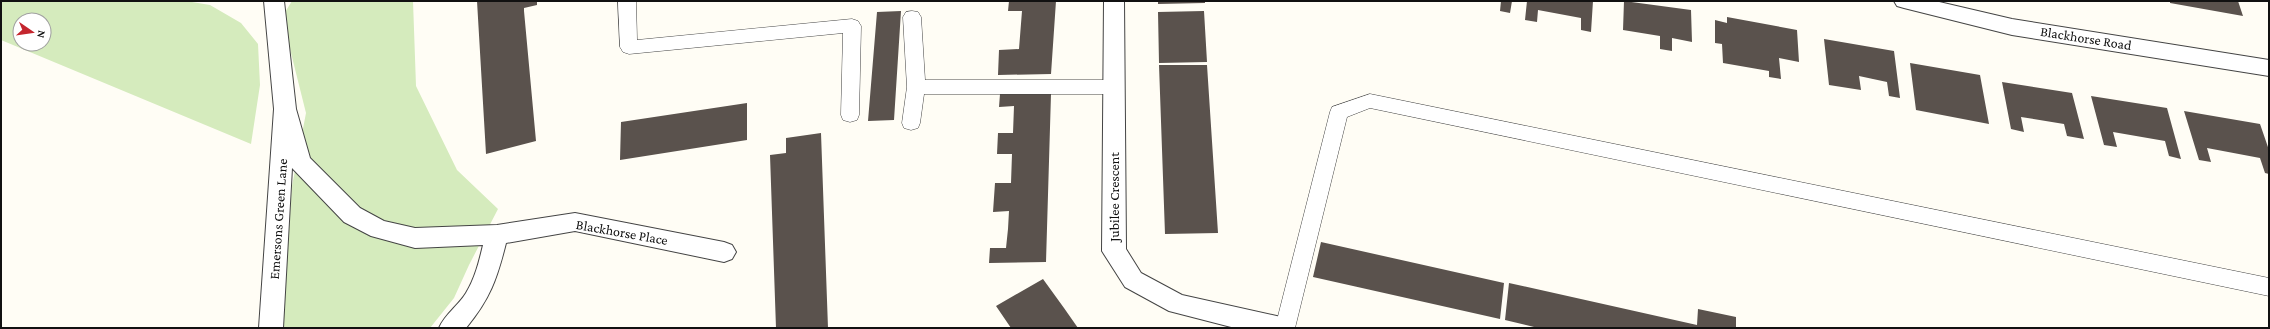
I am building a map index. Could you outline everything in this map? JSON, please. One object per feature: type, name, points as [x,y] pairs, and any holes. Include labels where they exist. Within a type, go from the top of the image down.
[{"type":"street","name":"Emersons Green Lane","points":[[271,328],[285,109],[274,1]]},
{"type":"street","name":"Jubilee Crescent","points":[[1114,1],[1114,250],[1133,280],[1177,304],[1281,328]]},
{"type":"street","name":"Blackhorse Road","points":[[1904,1],[2012,26],[2269,68]]},
{"type":"street","name":"Emersons Green Lane","points":[[285,109],[300,162],[352,215],[380,229],[416,238],[497,235]]},
{"type":"street","name":"Blackhorse Place","points":[[497,235],[575,222],[724,252]]},
{"type":"street","points":[[451,328],[474,301],[486,278],[497,235]]},
{"type":"lane","points":[[627,1],[629,47],[852,26],[850,115]]},
{"type":"lane","points":[[910,123],[916,87],[912,17]]},
{"type":"lane","points":[[916,87],[1114,87]]},
{"type":"lane","points":[[1285,328],[1339,112],[1370,101],[2269,287]]},
{"type":"green space","points":[[1,1],[186,1],[210,5],[241,23],[258,44],[260,85],[251,144],[30,52],[52,52],[52,12],[12,12],[12,45],[1,40]]},
{"type":"green space","points":[[292,1],[413,1],[416,86],[457,170],[498,209],[454,298],[430,328],[282,328],[292,186],[306,113],[282,17]]},
{"type":"building","points":[[477,1],[537,1],[537,5],[524,8],[536,141],[486,154]]},
{"type":"building","points":[[1009,1],[1056,1],[1051,74],[998,75],[999,50],[1019,49],[1022,11],[1008,11]]},
{"type":"building","points":[[1158,1],[1205,1],[1205,3],[1158,4]]},
{"type":"building","points":[[1501,1],[1512,1],[1510,13],[1500,11]]},
{"type":"building","points":[[1527,1],[1593,1],[1591,32],[1581,30],[1581,18],[1538,10],[1537,22],[1525,20]]},
{"type":"building","points":[[1624,1],[1691,10],[1692,42],[1672,38],[1672,51],[1660,49],[1660,36],[1623,30]]},
{"type":"building","points":[[2170,1],[2238,1],[2243,16],[2170,3]]},
{"type":"building","points":[[901,11],[894,120],[868,121],[877,12]]},
{"type":"building","points":[[1204,11],[1207,62],[1159,63],[1158,12]]},
{"type":"building","points":[[1727,17],[1797,30],[1799,62],[1779,58],[1781,79],[1769,77],[1769,71],[1723,63],[1722,44],[1715,43],[1715,20],[1727,23]]},
{"type":"building","points":[[1824,39],[1894,51],[1900,98],[1889,96],[1887,82],[1859,76],[1861,90],[1829,85]]},
{"type":"building","points":[[1910,63],[1980,75],[1989,124],[1916,110]]},
{"type":"building","points":[[1159,65],[1207,65],[1218,233],[1165,234]]},
{"type":"building","points":[[2002,82],[2072,93],[2084,139],[2067,136],[2064,124],[2021,117],[2024,132],[2011,129]]},
{"type":"building","points":[[1000,94],[1051,94],[1046,262],[989,263],[990,248],[1006,248],[1008,229],[1009,211],[993,212],[995,183],[1011,183],[1012,154],[997,154],[998,133],[1013,133],[1014,106],[999,107]]},
{"type":"building","points":[[2091,96],[2167,108],[2181,159],[2169,156],[2165,141],[2113,132],[2117,147],[2104,145]]},
{"type":"building","points":[[747,103],[747,140],[620,160],[621,122]]},
{"type":"building","points":[[2184,111],[2260,124],[2269,150],[2269,174],[2265,173],[2260,158],[2207,148],[2211,162],[2199,160]]},
{"type":"building","points":[[821,133],[828,328],[776,328],[770,155],[786,153],[786,138]]},
{"type":"building","points":[[1321,242],[1504,283],[1500,319],[1313,277]]},
{"type":"building","points":[[1043,279],[1078,328],[1011,328],[996,306]]},
{"type":"building","points":[[1509,283],[1697,325],[1698,309],[1736,317],[1736,328],[1538,328],[1505,320]]}]
